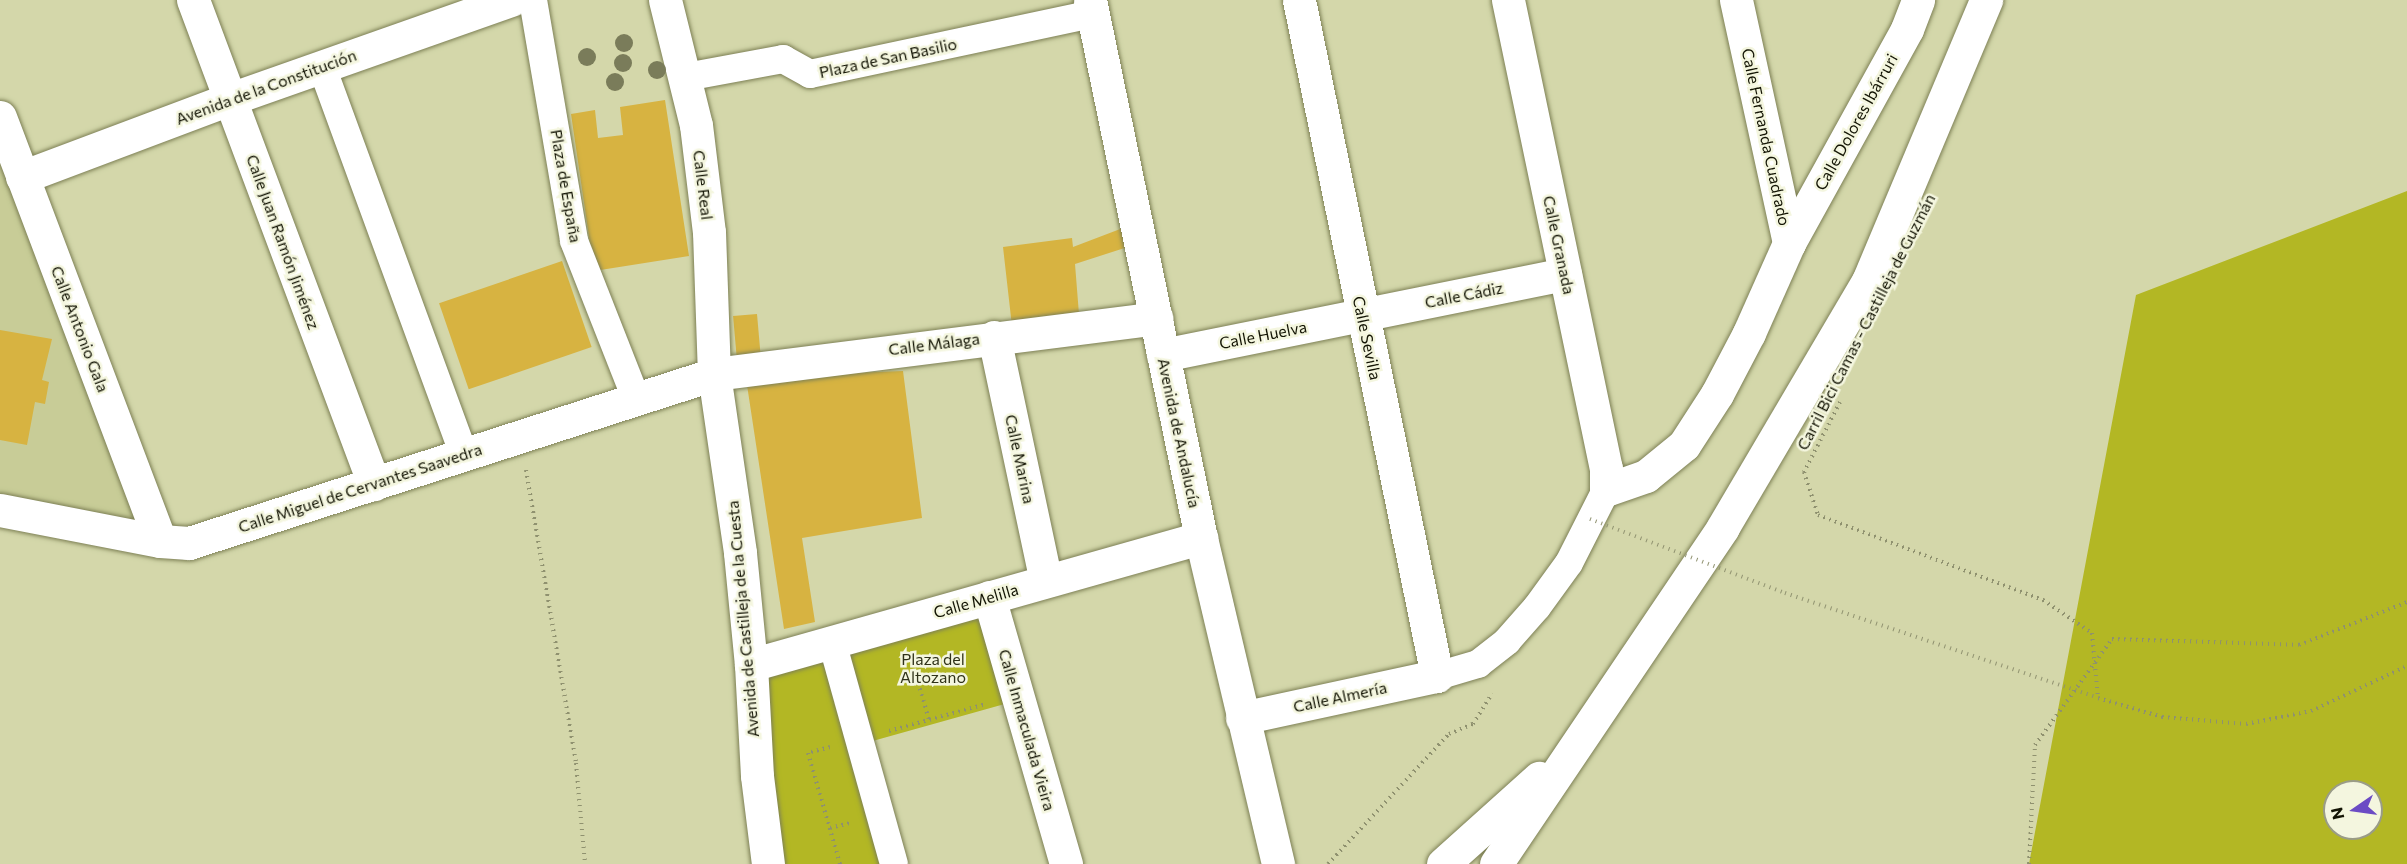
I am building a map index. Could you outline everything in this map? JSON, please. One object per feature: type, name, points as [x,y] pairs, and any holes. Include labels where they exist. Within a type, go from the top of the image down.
[{"type":"street","name":"Calle Juan Ramón Jiménez","points":[[193,0],[374,484]]},
{"type":"street","name":"Avenida de la Constitución","points":[[22,177],[322,66],[438,12],[511,0]]},
{"type":"street","name":"Plaza de España","points":[[533,0],[574,241],[636,398]]},
{"type":"street","name":"Calle Real","points":[[665,0],[686,77],[696,125],[709,232],[714,374]]},
{"type":"street","name":"Calle Sevilla","points":[[1299,0],[1437,676]]},
{"type":"street","name":"Calle Granada","points":[[1508,0],[1606,468],[1606,490]]},
{"type":"street","name":"Calle Fernanda Cuadrado","points":[[1606,490],[1646,476],[1684,445],[1717,394],[1749,333],[1789,243],[1736,0]]},
{"type":"street","name":"Calle Dolores Ibárruri","points":[[1789,243],[1907,29],[1918,0]]},
{"type":"street","points":[[1496,864],[1724,527],[1868,281],[1986,0]]},
{"type":"street","name":"Plaza de San Basilio","points":[[686,77],[783,59],[810,74],[1091,7]]},
{"type":"street","name":"Avenida de Andalucía","points":[[1091,7],[1201,538],[1278,864]]},
{"type":"street","points":[[322,66],[464,454]]},
{"type":"street","name":"Calle Antonio Gala","points":[[0,117],[160,542]]},
{"type":"street","name":"Calle Cádiz","points":[[1362,316],[1565,274]]},
{"type":"street","name":"Calle Huelva","points":[[1163,355],[1362,316]]},
{"type":"street","name":"Calle Málaga","points":[[714,374],[1156,318]]},
{"type":"street","name":"Calle Marina","points":[[994,337],[1046,580]]},
{"type":"street","name":"Calle Miguel de Cervantes Saavedra","points":[[0,510],[160,542],[189,543],[714,374]]},
{"type":"street","name":"Avenida de Castilleja de la Cuesta","points":[[714,374],[740,553],[751,665],[757,776],[768,864]]},
{"type":"street","points":[[1437,676],[1478,664],[1507,641],[1538,607],[1569,563],[1606,490]]},
{"type":"street","name":"Calle Melilla","points":[[751,665],[1201,538]]},
{"type":"street","name":"Calle Inmaculada Vieira","points":[[989,597],[1066,864]]},
{"type":"street","points":[[832,642],[894,864]]},
{"type":"street","name":"Calle Almería","points":[[1242,718],[1437,676]]},
{"type":"street","points":[[1443,864],[1576,745]]},
{"type":"path","name":"Carril Bici Camas - Castilleja de Guzmán","points":[[1842,398],[1804,472],[1818,516],[2043,600],[2092,633],[2098,698]]},
{"type":"path","points":[[518,437],[576,763],[585,864]]},
{"type":"path","points":[[1590,519],[1785,593],[2098,698],[2162,717],[2246,724],[2312,711],[2407,666]]},
{"type":"path","points":[[2029,864],[2034,745],[2112,639],[2299,645],[2407,602]]},
{"type":"path","points":[[901,622],[929,720]]},
{"type":"path","points":[[840,864],[808,753],[1017,696]]},
{"type":"shaded area","points":[[0,117],[160,541],[0,510]]},
{"type":"green space","points":[[2407,191],[2407,864],[2029,864],[2136,295]]},
{"type":"green space","name":"Plaza del Altozano","points":[[989,597],[1019,700],[862,744],[894,864],[768,864],[751,665]]},
{"type":"building","points":[[665,100],[689,256],[594,271],[571,114],[595,110],[598,138],[623,135],[620,107]]},
{"type":"building","points":[[1136,223],[1140,243],[1075,264],[1080,327],[1013,335],[1003,247],[1072,238],[1073,247]]},
{"type":"building","points":[[562,261],[592,347],[469,389],[439,303]]},
{"type":"building","points":[[757,314],[761,358],[737,360],[733,316]]},
{"type":"building","points":[[0,330],[52,339],[42,380],[49,382],[45,404],[35,402],[27,445],[0,440]]},
{"type":"building","points":[[903,371],[922,518],[802,538],[815,622],[784,629],[747,385],[850,373]]}]
